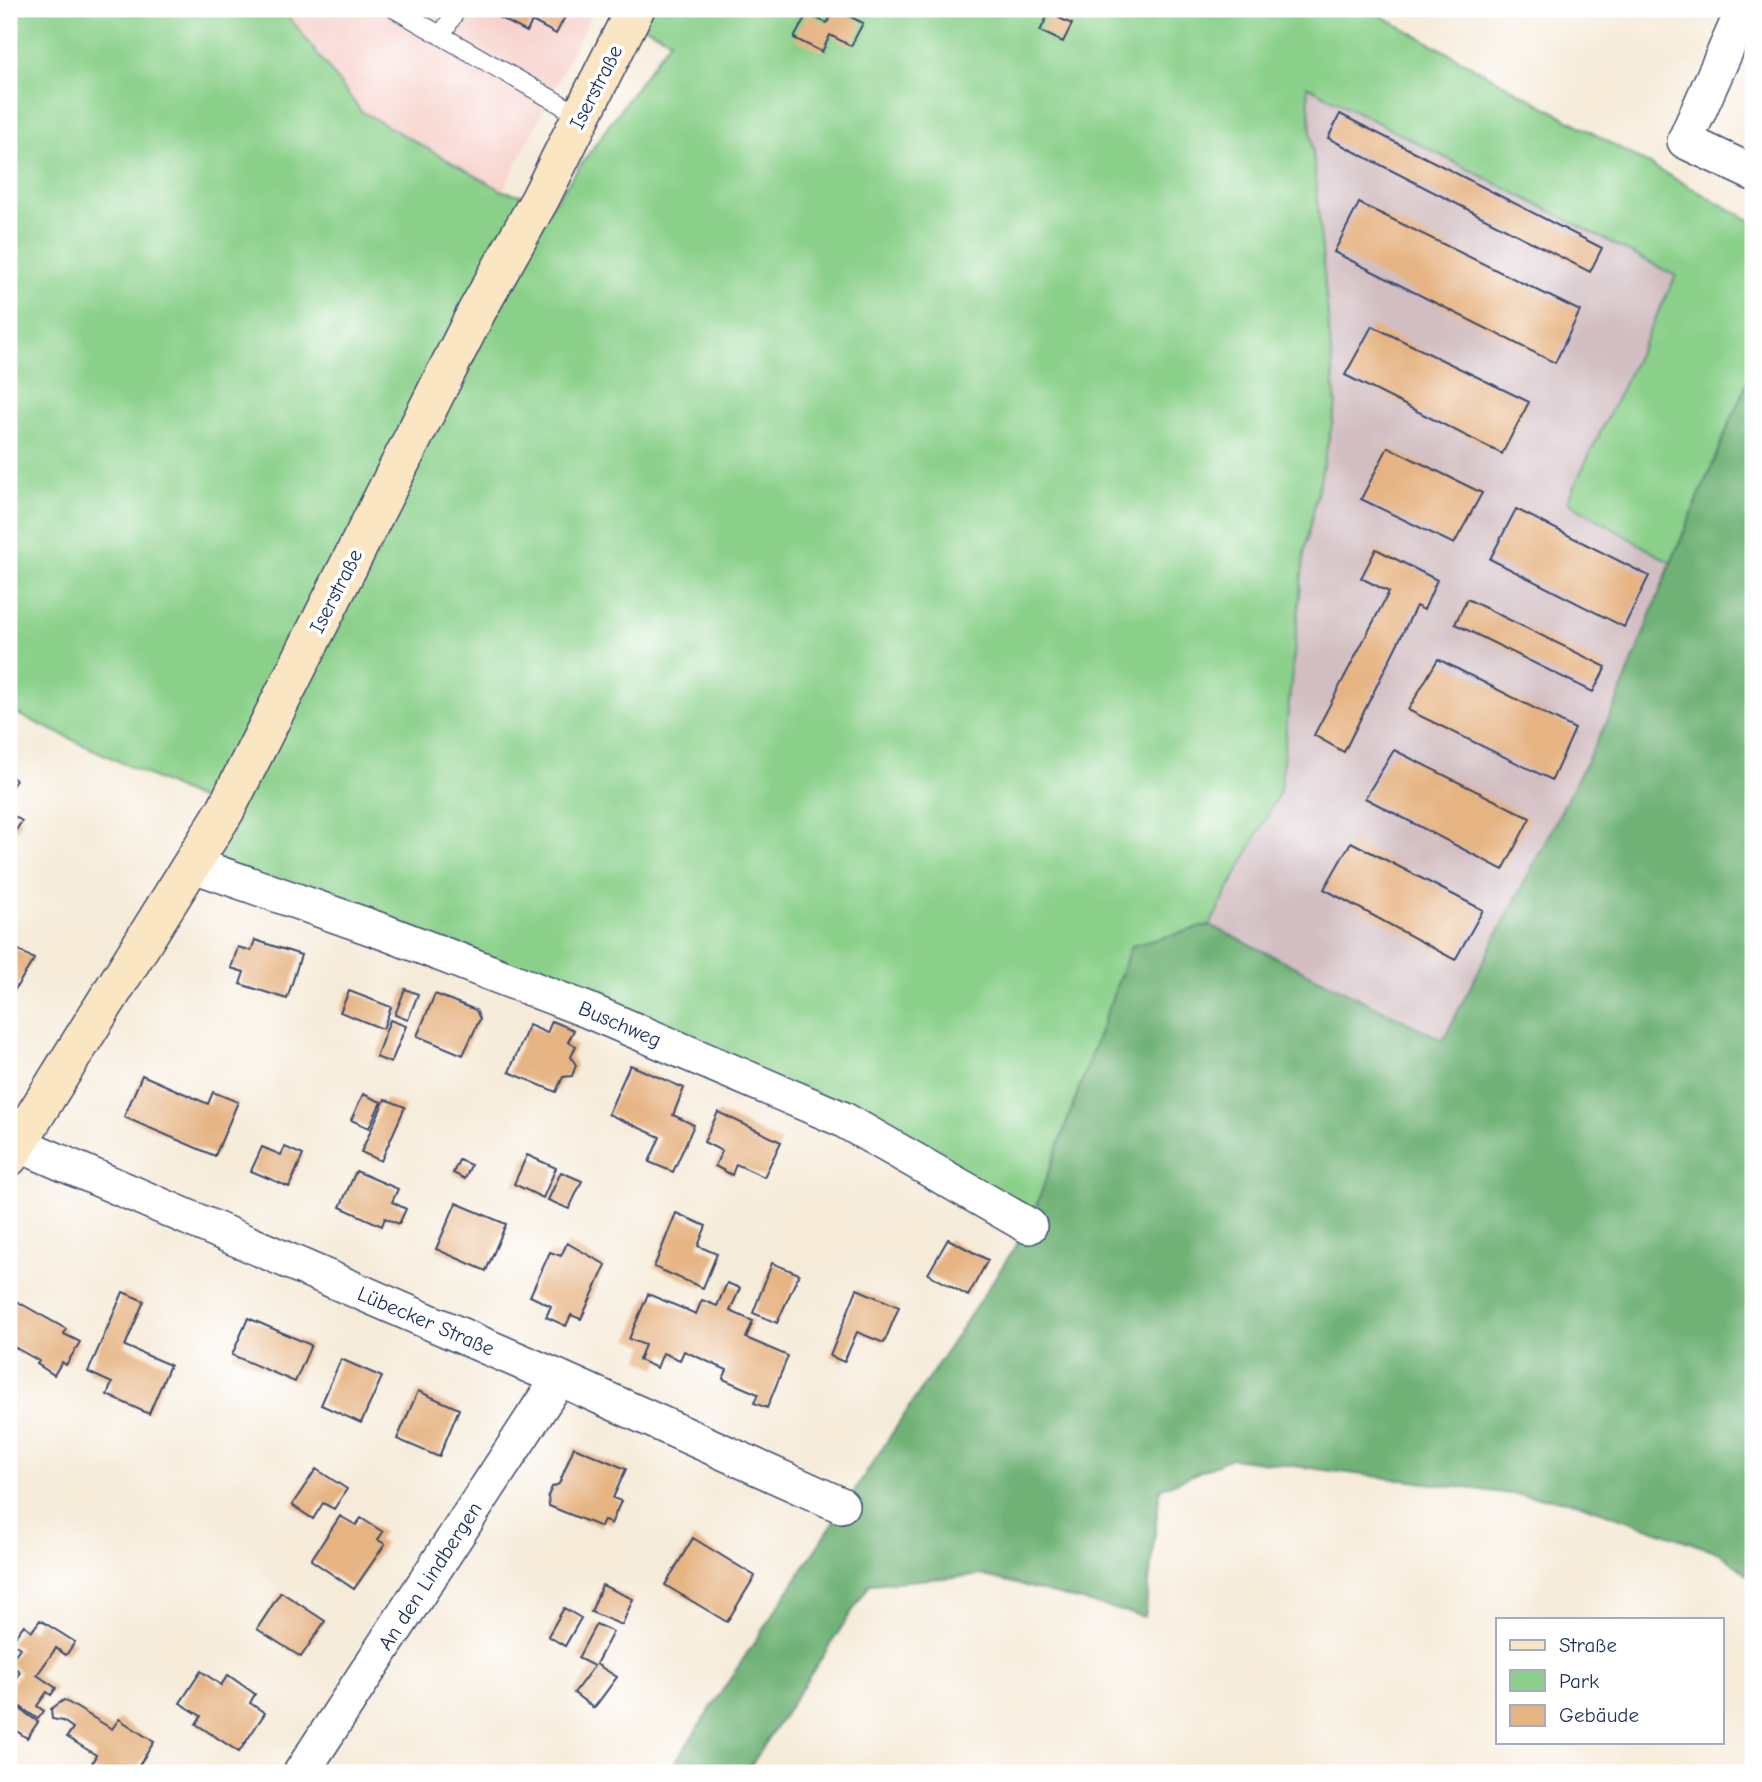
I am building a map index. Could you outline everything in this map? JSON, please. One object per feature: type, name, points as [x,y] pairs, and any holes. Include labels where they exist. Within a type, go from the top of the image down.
[{"type":"street","name":"Iserstraße","points":[[12,1147],[225,811],[477,311],[540,198],[635,9]]},
{"type":"street","points":[[1744,9],[1685,141],[1753,173]]},
{"type":"street","name":"Buschweg","points":[[191,864],[387,933],[575,1005],[842,1119],[1029,1226]]},
{"type":"street","name":"Lübecker Straße","points":[[12,1147],[559,1378],[841,1505]]},
{"type":"street","name":"An den Lindbergen","points":[[301,1773],[559,1378]]},
{"type":"lane","points":[[395,9],[581,117]]},
{"type":"lane","points":[[441,36],[457,9]]},
{"type":"shaded area","points":[[283,9],[594,9],[503,191],[361,111]]},
{"type":"shaded area","points":[[1306,85],[1676,276],[1567,500],[1671,563],[1616,704],[1443,1040],[1210,925],[1280,791],[1304,554],[1336,406]]},
{"type":"green space","points":[[9,9],[283,9],[361,111],[503,191],[540,199],[482,303],[670,40],[630,19],[635,9],[1369,9],[1753,222],[1753,368],[1671,563],[1567,501],[1676,276],[1307,86],[1336,406],[1304,554],[1280,791],[1210,925],[1131,946],[1029,1226],[842,1119],[191,864],[225,811],[9,710]]},
{"type":"green space","points":[[1753,368],[1753,1579],[1720,1553],[1575,1502],[1231,1458],[1160,1489],[1145,1617],[981,1575],[870,1584],[746,1773],[668,1773],[1029,1226],[1131,946],[1210,925],[1443,1040],[1616,704],[1671,563]]},
{"type":"building","points":[[483,9],[569,9],[556,34],[532,21],[527,32]]},
{"type":"building","points":[[835,9],[863,23],[851,46],[830,35],[822,52],[794,38],[807,14],[827,23]]},
{"type":"building","points":[[1051,9],[1063,9],[1059,18],[1072,24],[1063,42],[1040,31]]},
{"type":"building","points":[[1340,114],[1602,248],[1590,272],[1328,138]]},
{"type":"building","points":[[1359,203],[1580,311],[1555,363],[1334,252]]},
{"type":"building","points":[[1372,326],[1529,402],[1502,454],[1345,375]]},
{"type":"building","points":[[1388,447],[1482,493],[1454,544],[1361,499]]},
{"type":"building","points":[[1516,509],[1649,576],[1624,627],[1490,559]]},
{"type":"building","points":[[1376,549],[1437,580],[1424,610],[1416,606],[1344,752],[1314,735],[1389,592],[1361,578]]},
{"type":"building","points":[[1467,599],[1606,667],[1593,692],[1455,624]]},
{"type":"building","points":[[1438,659],[1575,729],[1552,780],[1408,710]]},
{"type":"building","points":[[1394,750],[1530,818],[1503,870],[1365,798]]},
{"type":"building","points":[[9,775],[16,780],[9,791]]},
{"type":"building","points":[[9,813],[22,821],[9,841]]},
{"type":"building","points":[[1351,842],[1483,910],[1455,960],[1324,889]]},
{"type":"building","points":[[255,940],[301,955],[287,999],[240,984],[244,972],[231,968],[238,947],[251,951]]},
{"type":"building","points":[[9,944],[34,959],[9,999]]},
{"type":"building","points":[[405,989],[418,994],[408,1020],[395,1015]]},
{"type":"building","points":[[349,991],[391,1007],[383,1029],[340,1012]]},
{"type":"building","points":[[435,994],[476,1010],[480,1019],[463,1055],[417,1036]]},
{"type":"building","points":[[390,1020],[406,1026],[391,1063],[376,1057]]},
{"type":"building","points":[[552,1021],[574,1030],[568,1042],[576,1046],[571,1057],[576,1065],[572,1076],[563,1077],[556,1092],[509,1072],[529,1025],[547,1033]]},
{"type":"building","points":[[630,1065],[684,1088],[673,1115],[694,1125],[673,1172],[649,1162],[660,1137],[608,1114]]},
{"type":"building","points":[[142,1075],[208,1104],[213,1092],[238,1102],[215,1156],[124,1117]]},
{"type":"building","points":[[363,1094],[381,1102],[369,1128],[351,1120]]},
{"type":"building","points":[[385,1099],[405,1107],[381,1161],[361,1152]]},
{"type":"building","points":[[718,1112],[781,1142],[764,1177],[736,1164],[732,1175],[715,1166],[722,1151],[704,1142]]},
{"type":"building","points":[[262,1147],[281,1155],[285,1147],[303,1155],[289,1187],[251,1171]]},
{"type":"building","points":[[527,1155],[556,1168],[543,1198],[514,1184]]},
{"type":"building","points":[[459,1160],[471,1165],[465,1179],[453,1173]]},
{"type":"building","points":[[356,1171],[398,1189],[392,1202],[406,1209],[399,1224],[385,1218],[382,1226],[340,1207]]},
{"type":"building","points":[[561,1172],[582,1181],[569,1209],[548,1200]]},
{"type":"building","points":[[456,1203],[506,1224],[486,1271],[436,1249]]},
{"type":"building","points":[[676,1213],[706,1226],[698,1246],[717,1254],[703,1288],[654,1267]]},
{"type":"building","points":[[948,1239],[988,1260],[968,1296],[928,1274]]},
{"type":"building","points":[[567,1243],[606,1265],[581,1319],[571,1315],[566,1326],[546,1317],[551,1306],[530,1296],[550,1252],[561,1256]]},
{"type":"building","points":[[772,1263],[799,1274],[777,1323],[753,1313]]},
{"type":"building","points":[[727,1283],[740,1288],[730,1311],[753,1321],[746,1338],[788,1356],[767,1408],[754,1403],[758,1394],[723,1379],[727,1370],[684,1351],[680,1360],[663,1353],[657,1368],[639,1360],[645,1345],[629,1339],[648,1294],[696,1314],[702,1300],[717,1306]]},
{"type":"building","points":[[857,1289],[899,1307],[884,1343],[857,1332],[844,1362],[830,1356]]},
{"type":"building","points":[[123,1292],[144,1301],[125,1346],[170,1365],[149,1414],[107,1395],[112,1383],[88,1372]]},
{"type":"building","points":[[9,1297],[66,1329],[64,1334],[80,1342],[66,1365],[62,1362],[54,1375],[37,1364],[39,1361],[9,1344]]},
{"type":"building","points":[[248,1318],[311,1345],[295,1382],[232,1355]]},
{"type":"building","points":[[341,1359],[382,1377],[361,1423],[321,1405]]},
{"type":"building","points":[[418,1391],[459,1409],[439,1457],[397,1439]]},
{"type":"building","points":[[574,1447],[626,1469],[613,1498],[621,1501],[611,1524],[604,1520],[601,1527],[549,1506],[548,1496],[552,1487],[559,1484]]},
{"type":"building","points":[[316,1469],[347,1489],[334,1509],[323,1503],[313,1519],[292,1505]]},
{"type":"building","points":[[340,1516],[356,1525],[361,1518],[383,1532],[378,1540],[385,1544],[354,1589],[311,1560]]},
{"type":"building","points":[[693,1538],[755,1576],[727,1622],[665,1585]]},
{"type":"building","points":[[602,1585],[633,1599],[622,1625],[591,1612]]},
{"type":"building","points":[[281,1592],[325,1621],[301,1657],[257,1629]]},
{"type":"building","points":[[564,1608],[581,1618],[565,1646],[548,1636]]},
{"type":"building","points":[[40,1620],[75,1642],[66,1655],[56,1648],[37,1675],[56,1688],[51,1695],[47,1692],[37,1706],[44,1711],[38,1719],[9,1699],[9,1688],[20,1672],[9,1663],[20,1648],[11,1642],[24,1625],[32,1631]]},
{"type":"building","points":[[596,1624],[613,1632],[596,1664],[617,1677],[594,1708],[574,1693],[594,1666],[578,1658]]},
{"type":"building","points":[[201,1671],[221,1685],[228,1675],[255,1694],[250,1703],[265,1713],[239,1752],[196,1724],[201,1716],[180,1703]]},
{"type":"building","points":[[64,1700],[112,1729],[119,1719],[154,1742],[134,1773],[99,1773],[90,1767],[96,1755],[67,1737],[73,1728],[63,1721],[52,1719],[51,1709]]},
{"type":"building","points":[[9,1701],[38,1722],[27,1738],[9,1726]]}]
